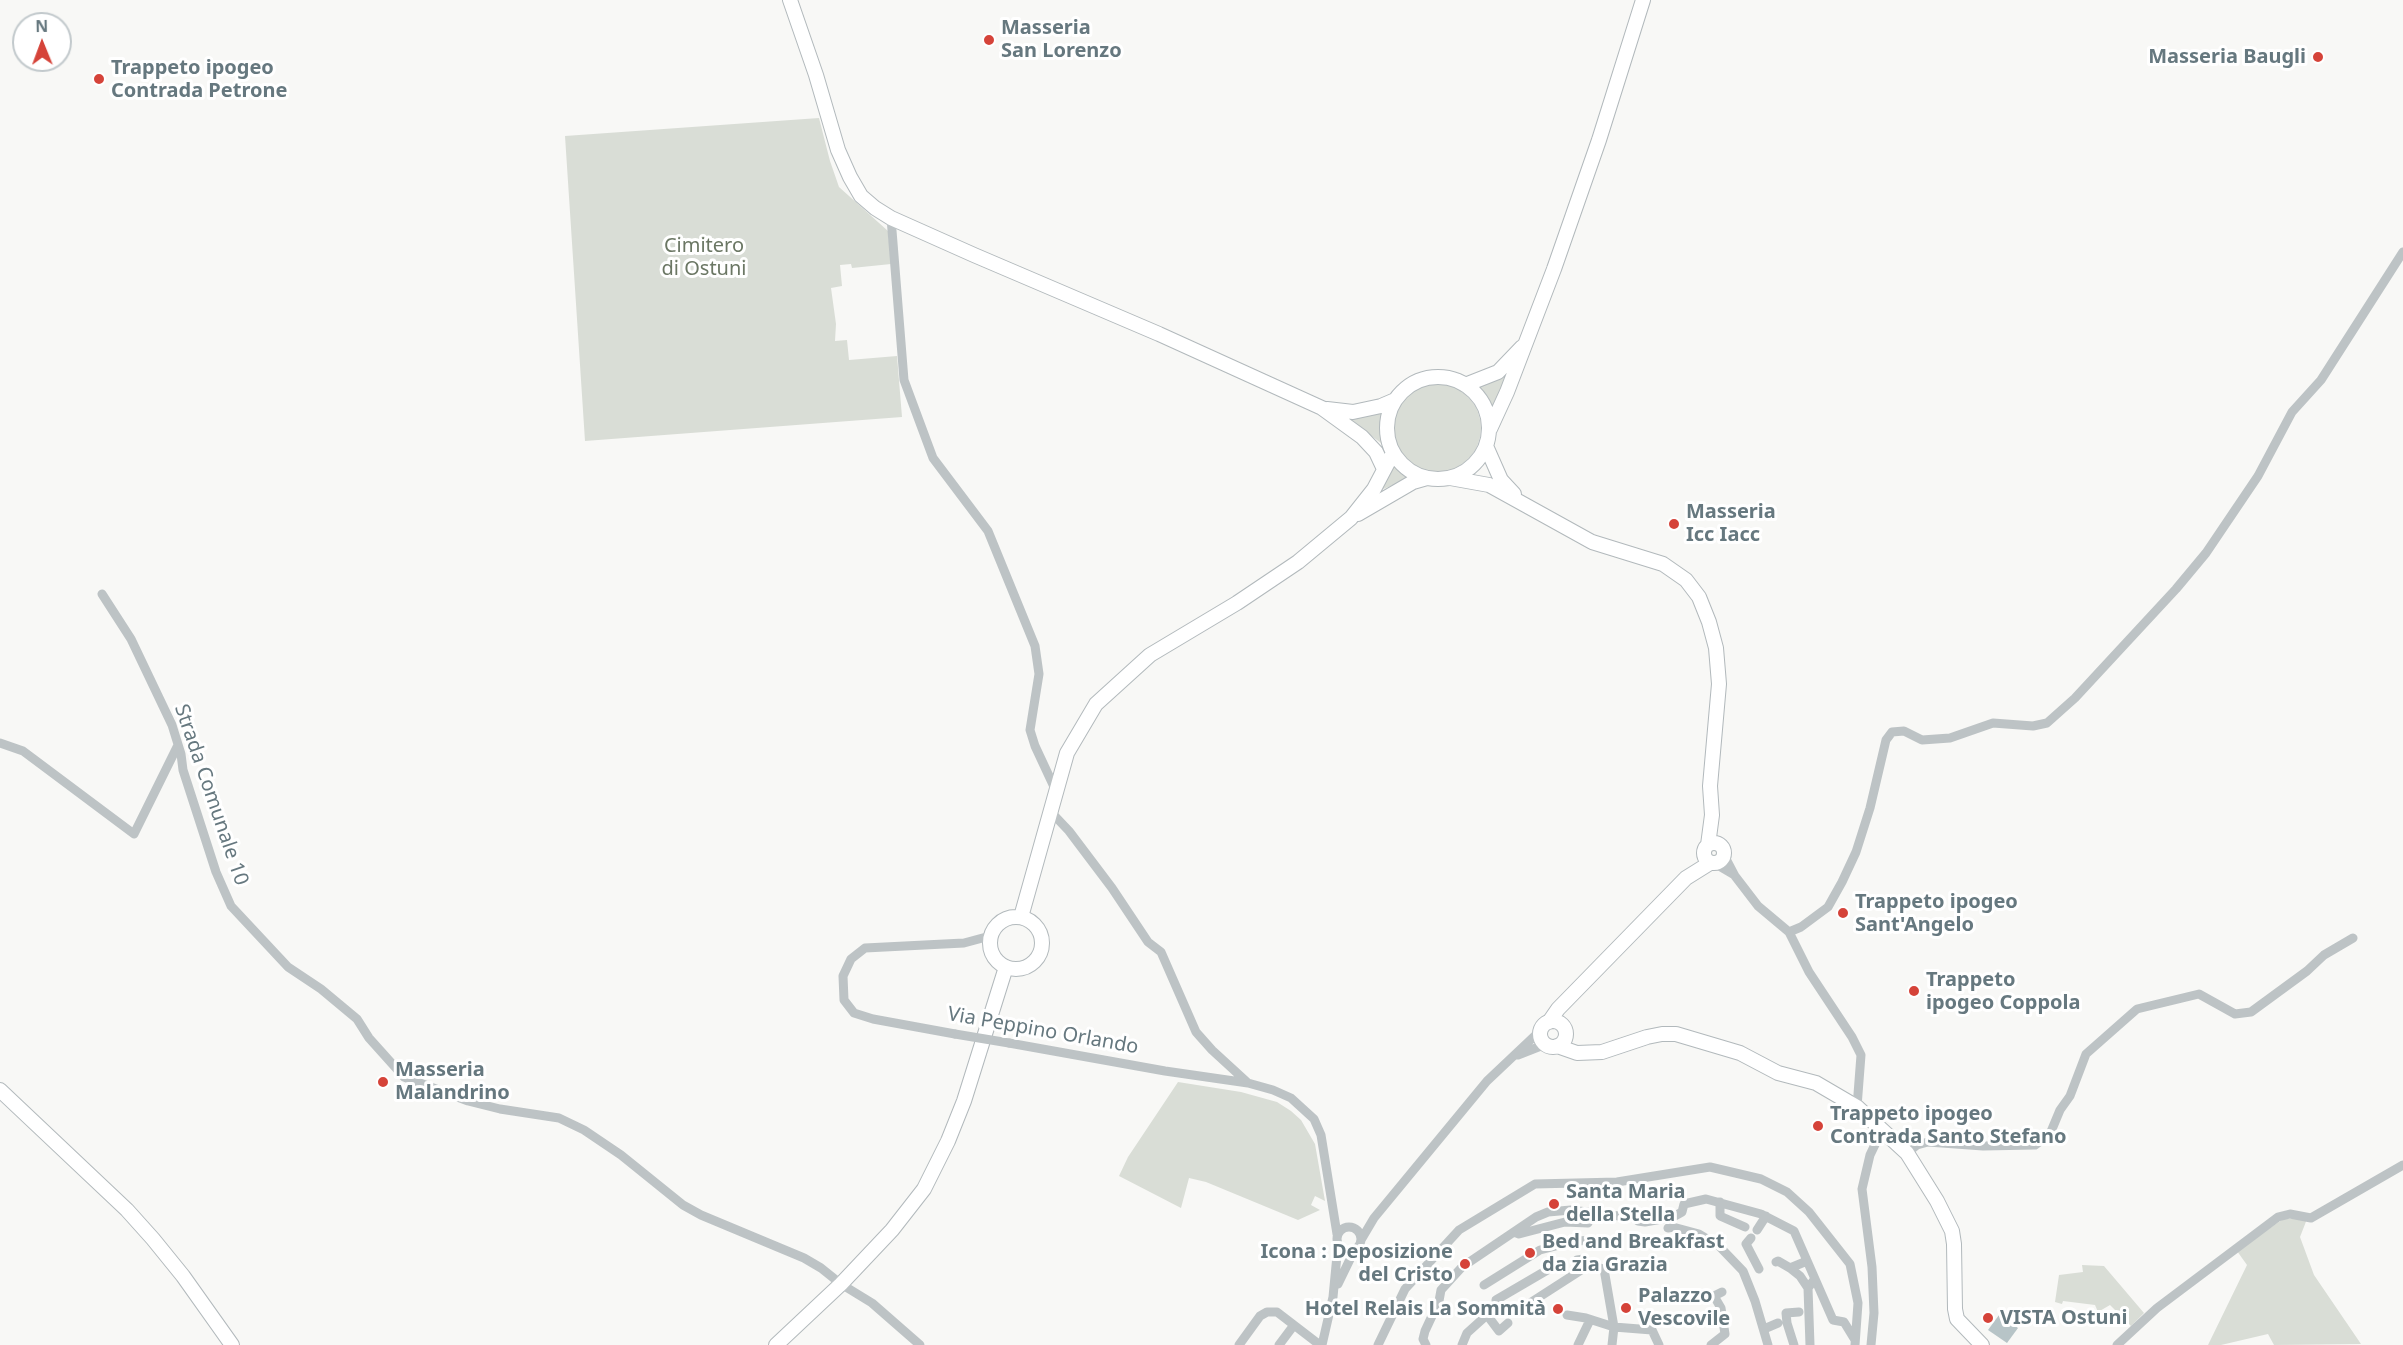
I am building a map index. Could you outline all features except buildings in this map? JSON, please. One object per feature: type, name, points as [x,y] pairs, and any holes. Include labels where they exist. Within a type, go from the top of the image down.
[{"type":"main road","points":[[790,0],[816,75],[838,150],[861,196],[891,218],[1070,298],[1160,334],[1322,408],[1362,436],[1392,450]]},
{"type":"main road","points":[[1450,478],[1465,472],[1472,466],[1486,446],[1490,429],[1528,341],[1599,140],[1644,0]]},
{"type":"main road","points":[[1466,385],[1498,372],[1528,341]]},
{"type":"main road","points":[[1426,478],[1402,465],[1392,450],[1386,431],[1388,415],[1395,400],[1406,388],[1419,380],[1435,377],[1451,378],[1466,385],[1478,396],[1487,411],[1490,429]]},
{"type":"main road","points":[[1322,408],[1353,412],[1381,406],[1395,400]]},
{"type":"main road","points":[[1362,436],[1376,452],[1384,469]]},
{"type":"main road","points":[[1486,446],[1501,480],[1524,504]]},
{"type":"main road","points":[[1351,518],[1374,489],[1392,450]]},
{"type":"main road","points":[[1021,917],[1066,753],[1096,704],[1150,655],[1238,603],[1299,562],[1351,518],[1413,482],[1426,478],[1450,478],[1489,484],[1592,542],[1663,564],[1686,580],[1699,597],[1716,648],[1719,684],[1710,786],[1714,855],[1693,865],[1686,878],[1568,1001],[1554,1028],[1542,1040],[1577,1053],[1602,1052],[1662,1034],[1676,1034],[1740,1053],[1778,1072],[1816,1083],[1857,1107],[1907,1153],[1937,1201],[1952,1231],[1957,1318],[1982,1345]]},
{"type":"main road","points":[[1013,916],[1021,917],[1036,926],[1042,942],[1041,950],[1031,964],[1014,969],[1006,967],[994,957],[990,936],[999,923],[1013,916]]},
{"type":"main road","points":[[776,1345],[841,1284],[892,1230],[924,1189],[948,1141],[964,1101],[1006,967]]},
{"type":"main road","points":[[1552,1045],[1564,1041],[1554,1028]]},
{"type":"main road","points":[[1554,1028],[1584,1052]]},
{"type":"main road","points":[[0,1090],[127,1210],[183,1276],[232,1345]]},
{"type":"street","points":[[891,218],[904,380],[933,458],[988,531],[1035,646],[1039,674],[1030,730],[1056,791]]},
{"type":"street","points":[[1789,932],[1801,927],[1828,907],[1842,882],[1856,852],[1870,808],[1886,740],[1892,732],[1904,731],[1923,740],[1950,738],[1993,723],[2033,726],[2047,723],[2074,698],[2176,589],[2206,553],[2258,476],[2292,412],[2321,380],[2403,252]]},
{"type":"street","name":"Strada Comunale 10","points":[[102,594],[131,639],[172,725],[183,770],[216,872],[231,906],[288,967],[321,989],[357,1019],[369,1038],[404,1077],[468,1101],[500,1109],[559,1118],[584,1130],[629,1161],[683,1205],[701,1215],[804,1258],[872,1303],[920,1345]]},
{"type":"street","points":[[0,742],[23,751],[134,834],[178,745]]},
{"type":"street","points":[[1051,812],[1069,831],[1112,888],[1148,942],[1161,952],[1196,1032],[1248,1083]]},
{"type":"street","points":[[1714,855],[1735,876],[1758,906],[1789,932],[1809,972],[1852,1036],[1861,1055],[1857,1107]]},
{"type":"street","name":"Via Peppino Orlando","points":[[990,936],[964,943],[866,948],[851,959],[843,976],[844,1000],[854,1013],[873,1018],[1165,1071],[1248,1083],[1291,1098],[1314,1119],[1322,1135],[1335,1221],[1345,1230]]},
{"type":"street","points":[[1907,1153],[1917,1145],[1928,1142],[1983,1146],[2035,1145],[2050,1134],[2060,1110],[2070,1096],[2086,1054],[2137,1009],[2199,994],[2235,1014],[2251,1012],[2307,971],[2324,955],[2353,938]]},
{"type":"street","points":[[1239,1345],[1260,1316],[1267,1312],[1276,1312],[1321,1345],[1333,1297],[1346,1263],[1374,1218],[1487,1081],[1510,1058],[1554,1028]]},
{"type":"street","points":[[1510,1058],[1552,1045]]},
{"type":"street","points":[[1871,1345],[1874,1313],[1872,1267],[1862,1189],[1870,1155],[1882,1130]]},
{"type":"street","points":[[2117,1345],[2157,1308],[2278,1217],[2290,1214],[2311,1218],[2403,1165]]},
{"type":"street","points":[[1378,1345],[1405,1289],[1459,1230],[1535,1184],[1617,1182],[1710,1167],[1761,1179],[1787,1192],[1809,1212],[1850,1264],[1858,1303],[1855,1342]]},
{"type":"street","points":[[1426,1345],[1423,1339],[1425,1331],[1439,1301],[1441,1290],[1462,1267],[1538,1216],[1548,1212],[1571,1210],[1635,1218],[1638,1221],[1659,1219],[1673,1217],[1682,1212],[1684,1204],[1700,1199],[1720,1202],[1766,1216],[1794,1231],[1807,1262],[1811,1284],[1810,1345]]},
{"type":"street","points":[[1720,1202],[1720,1216],[1746,1227]]},
{"type":"street","points":[[1746,1277],[1762,1268],[1746,1244],[1766,1216]]},
{"type":"street","points":[[1333,1297],[1338,1245],[1345,1230],[1374,1218]]},
{"type":"street","points":[[1514,1232],[1519,1234],[1565,1222],[1588,1223]]},
{"type":"street","points":[[1668,1228],[1673,1227],[1699,1234],[1719,1246],[1746,1277],[1768,1345]]},
{"type":"street","points":[[1345,1230],[1359,1233],[1361,1240]]},
{"type":"street","points":[[1484,1285],[1540,1250],[1575,1241],[1599,1240]]},
{"type":"street","points":[[1338,1245],[1347,1251],[1355,1249]]},
{"type":"street","points":[[1460,1345],[1467,1333],[1497,1306],[1496,1300],[1561,1262]]},
{"type":"street","points":[[1776,1262],[1790,1268],[1811,1284],[1833,1320],[1844,1322],[1855,1342]]},
{"type":"street","points":[[1790,1268],[1807,1262]]},
{"type":"street","points":[[1516,1312],[1589,1265],[1604,1269],[1614,1327],[1612,1345]]},
{"type":"street","points":[[1711,1345],[1725,1334],[1721,1308],[1714,1296],[1722,1292]]},
{"type":"street","points":[[1794,1345],[1783,1323],[1786,1313],[1799,1312]]},
{"type":"street","points":[[1487,1315],[1499,1331],[1508,1323]]},
{"type":"street","points":[[1567,1315],[1614,1327],[1652,1330],[1659,1345]]},
{"type":"street","points":[[1578,1345],[1590,1320]]},
{"type":"street","points":[[1764,1329],[1783,1323]]},
{"type":"street","points":[[1279,1345],[1294,1325]]},
{"type":"green space","name":"Cimitero di Ostuni","points":[[819,118],[839,187],[888,231],[891,264],[852,268],[851,264],[840,265],[842,286],[831,288],[836,324],[835,341],[847,340],[849,360],[897,356],[902,417],[585,441],[565,136]]},
{"type":"green space","points":[[1505,375],[1507,379],[1493,408],[1479,387]]},
{"type":"green space","points":[[1437,384],[1454,388],[1468,397],[1477,411],[1481,428],[1477,445],[1468,459],[1454,468],[1437,472],[1420,468],[1406,459],[1397,445],[1393,428],[1397,411],[1406,397],[1420,388]]},
{"type":"green space","points":[[1385,411],[1383,414],[1384,441],[1381,443],[1346,417]]},
{"type":"green space","points":[[1399,466],[1412,477],[1381,490],[1392,467]]},
{"type":"green space","points":[[1178,1082],[1241,1092],[1277,1102],[1301,1120],[1315,1144],[1325,1201],[1315,1196],[1311,1205],[1320,1210],[1298,1220],[1206,1182],[1189,1178],[1181,1208],[1119,1176],[1128,1157]]},
{"type":"green space","points":[[2283,1219],[2307,1219],[2300,1237],[2314,1275],[2361,1344],[2274,1345],[2268,1334],[2221,1345],[2208,1345],[2247,1265],[2237,1251]]},
{"type":"green space","points":[[2082,1265],[2104,1266],[2144,1313],[2131,1326],[2110,1305],[2098,1312],[2095,1305],[2055,1302],[2059,1275],[2083,1272]]},
{"type":"shaded area","points":[[1999,1315],[2018,1328],[2007,1343],[1988,1330]]},
{"type":"place","name":"Masseria San Lorenzo","points":[[989,40]]},
{"type":"place","name":"Masseria Baugli","points":[[2318,57]]},
{"type":"place","name":"Trappeto ipogeo Contrada Petrone","points":[[99,79]]},
{"type":"place","name":"Masseria Icc Iacc","points":[[1674,524]]},
{"type":"place","name":"Trappeto ipogeo Sant'Angelo","points":[[1843,913]]},
{"type":"place","name":"Trappeto ipogeo Coppola","points":[[1914,991]]},
{"type":"place","name":"Masseria Malandrino","points":[[383,1082]]},
{"type":"place","name":"Trappeto ipogeo Contrada Santo Stefano","points":[[1818,1126]]},
{"type":"place","name":"Santa Maria della Stella","points":[[1554,1204]]},
{"type":"place","name":"Bed and Breakfast da zia Grazia","points":[[1530,1253]]},
{"type":"place","name":"Icona : Deposizione del Cristo","points":[[1465,1264]]},
{"type":"place","name":"Palazzo Vescovile","points":[[1626,1308]]},
{"type":"place","name":"Hotel Relais La Sommità","points":[[1558,1309]]},
{"type":"place","name":"VISTA Ostuni","points":[[1988,1318]]}]
